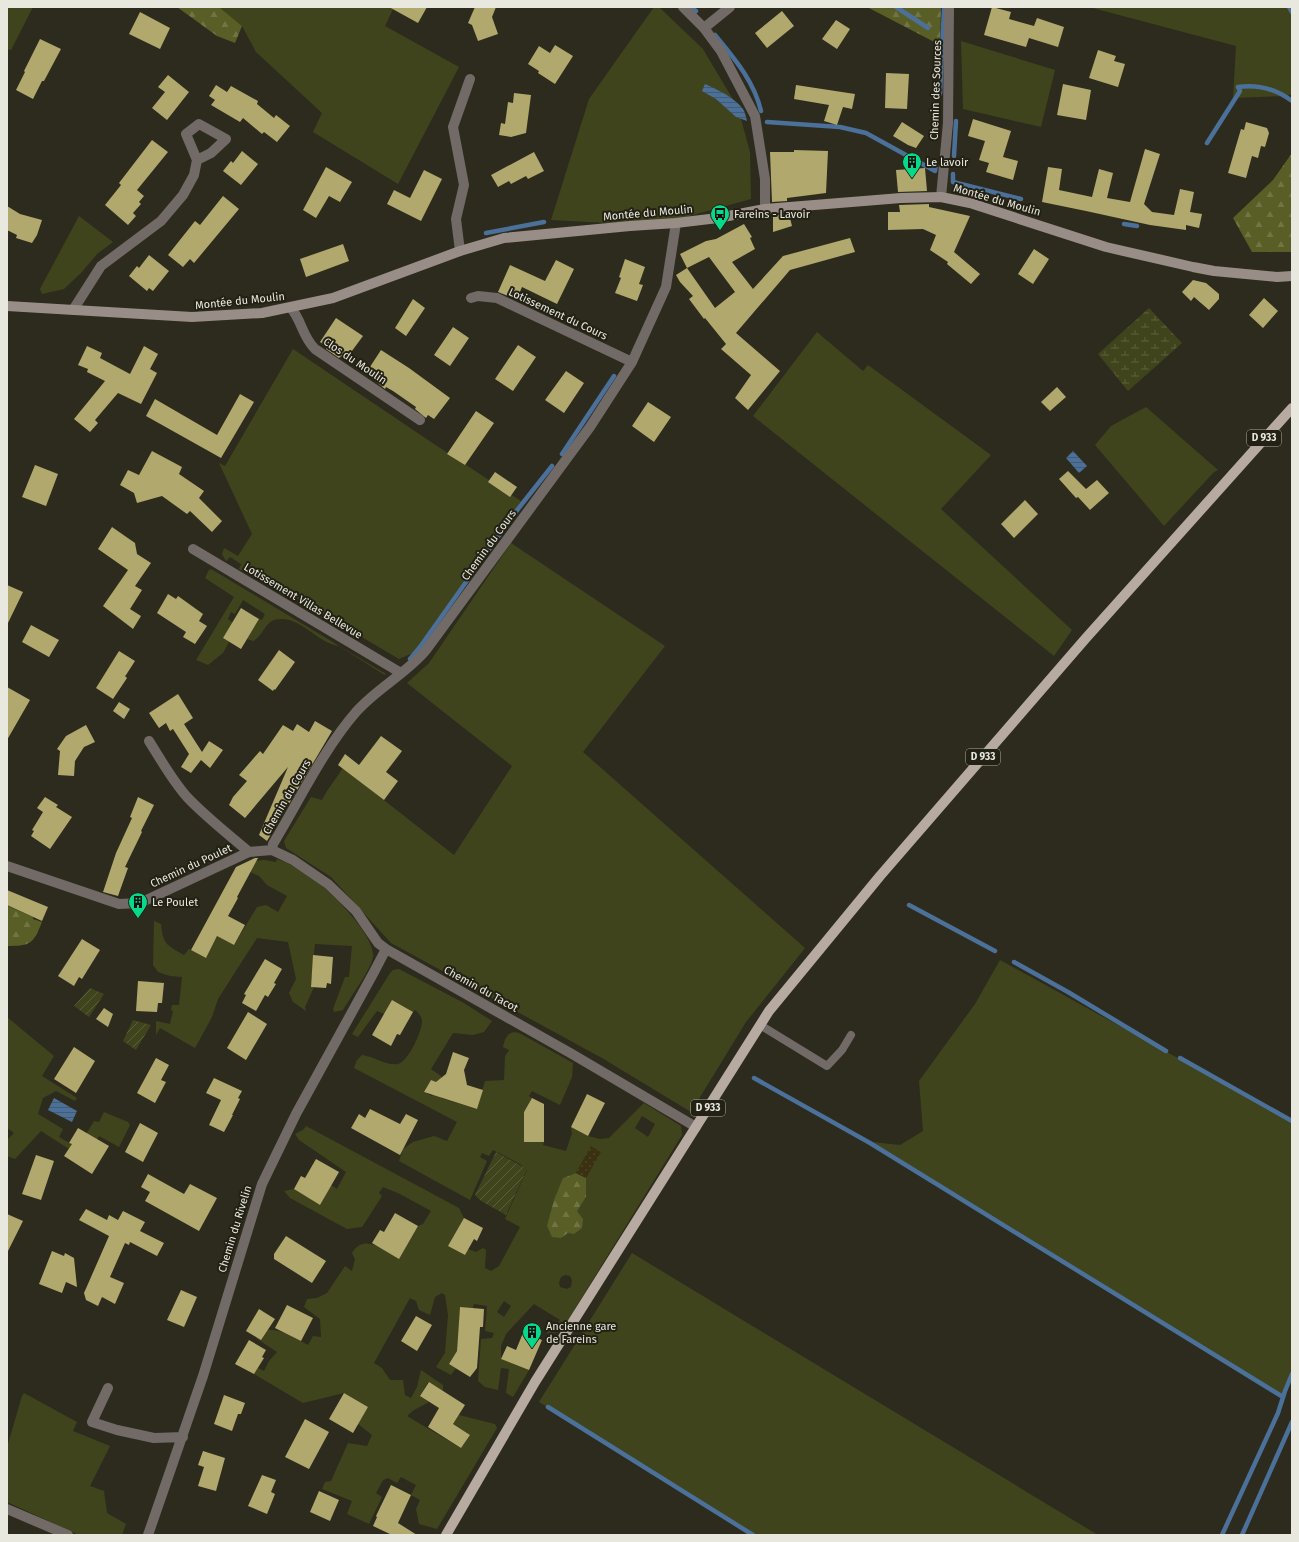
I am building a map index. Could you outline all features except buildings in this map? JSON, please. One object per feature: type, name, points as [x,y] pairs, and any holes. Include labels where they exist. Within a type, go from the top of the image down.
[{"type":"main road","name":"D 933","points":[[446,1535],[535,1382],[769,1010],[891,864],[1086,638],[1292,408]]},
{"type":"street","points":[[683,7],[704,28],[721,51],[755,116],[765,179],[765,209]]},
{"type":"street","points":[[704,28],[730,7]]},
{"type":"street","name":"Chemin des Sources","points":[[941,197],[948,123],[949,7]]},
{"type":"street","points":[[460,251],[456,220],[464,185],[453,127],[470,79]]},
{"type":"street","points":[[73,310],[101,266],[161,221],[183,195],[194,176],[198,160]]},
{"type":"street","name":"Montée du Moulin","points":[[7,306],[192,318],[262,313],[333,298],[460,251],[504,238],[676,223],[718,218],[765,209],[901,198],[941,197],[979,206],[1106,247],[1207,270],[1264,276],[1292,276]]},
{"type":"street","name":"Chemin du Cours","points":[[272,850],[273,844],[333,742],[356,711],[386,684],[416,663],[590,427],[632,362],[666,287],[676,223]]},
{"type":"street","name":"Lotissement du Cours","points":[[471,298],[478,296],[497,298],[632,362]]},
{"type":"street","name":"Clos du Moulin","points":[[291,308],[296,314],[307,341],[315,348],[420,420]]},
{"type":"street","name":"Lotissement Villas Bellevue","points":[[193,549],[401,673]]},
{"type":"street","points":[[149,741],[187,797],[249,852]]},
{"type":"street","name":"Chemin du Poulet","points":[[7,866],[119,904],[132,904],[140,903],[249,852],[272,850]]},
{"type":"street","name":"Chemin du Tacot","points":[[272,850],[293,860],[328,884],[356,911],[378,943],[386,949],[565,1050],[696,1127]]},
{"type":"street","name":"Chemin du Rivelin","points":[[148,1535],[183,1437],[261,1186],[296,1114],[386,949]]},
{"type":"street","points":[[108,1388],[92,1422],[118,1430],[154,1438],[183,1437]]},
{"type":"street","points":[[7,1509],[68,1535]]},
{"type":"lane","points":[[760,1025],[827,1066],[842,1050],[851,1035]]},
{"type":"green space","points":[[7,7],[33,7],[11,50],[7,49]]},
{"type":"green space","points":[[177,7],[219,7],[242,26],[235,43],[217,36]]},
{"type":"green space","points":[[219,7],[394,7],[385,26],[459,67],[398,184],[313,132],[322,113],[256,52],[242,26]]},
{"type":"green space","points":[[654,7],[659,7],[703,49],[738,108],[750,152],[751,199],[678,219],[609,223],[551,220],[589,99]]},
{"type":"green space","points":[[867,7],[941,7],[940,45]]},
{"type":"green space","points":[[1089,7],[1292,7],[1292,94],[1286,96],[1233,98],[1236,46]]},
{"type":"green space","points":[[961,41],[1055,70],[1041,127],[963,109]]},
{"type":"green space","points":[[1292,153],[1292,252],[1252,252],[1233,218],[1273,180]]},
{"type":"green space","points":[[79,216],[113,242],[97,254],[81,273],[64,289],[42,294],[40,289]]},
{"type":"green space","points":[[1149,308],[1182,343],[1128,391],[1098,354]]},
{"type":"green space","points":[[817,332],[863,371],[868,365],[991,455],[941,509],[1072,630],[1054,656],[753,416]]},
{"type":"green space","points":[[293,349],[521,501],[415,652],[399,659],[267,581],[261,581],[263,576],[253,569],[249,574],[239,569],[241,564],[230,557],[226,561],[222,554],[224,548],[238,556],[252,534],[219,463],[225,466]]},
{"type":"green space","points":[[1146,407],[1218,470],[1214,472],[1164,526],[1095,445],[1111,426]]},
{"type":"green space","points":[[511,543],[665,646],[583,752],[805,948],[746,1022],[691,1112],[602,1058],[391,943],[331,877],[286,848],[284,841],[311,797],[322,800],[343,768],[454,855],[512,766],[407,683],[429,663]]},
{"type":"green space","points":[[211,569],[386,674],[386,675],[339,646],[323,640],[299,624],[291,621],[283,619],[274,620],[268,624],[256,639],[253,641],[247,639],[259,619],[262,620],[265,614],[243,600],[235,614],[231,612],[228,619],[233,623],[223,638],[229,642],[223,653],[208,665],[196,660],[234,597],[205,578]]},
{"type":"green space","points":[[277,859],[290,864],[318,882],[338,901],[359,925],[372,948],[373,957],[368,969],[343,1010],[334,1012],[333,1009],[345,977],[349,977],[352,946],[315,944],[311,981],[311,987],[314,987],[305,1007],[306,1011],[293,1002],[289,993],[296,979],[288,942],[257,938],[218,999],[212,1017],[195,1048],[160,1028],[156,1035],[156,1021],[170,1024],[173,1011],[171,1010],[172,1005],[179,1005],[182,977],[170,976],[158,972],[153,965],[154,921],[161,924],[163,936],[167,944],[184,955],[189,949],[206,958],[217,936],[234,945],[257,907],[266,905],[278,912],[287,896],[267,885],[259,876],[250,872],[247,862],[264,860],[276,862]]},
{"type":"green space","points":[[8,906],[42,922],[36,935],[30,942],[21,945],[7,946]]},
{"type":"green space","points":[[1000,960],[1292,1121],[1292,1374],[1282,1397],[872,1142],[900,1145],[923,1131],[919,1081],[975,1004]]},
{"type":"green space","points":[[399,969],[464,1003],[492,1021],[484,1032],[473,1035],[453,1033],[431,1069],[441,1076],[443,1091],[441,1098],[477,1109],[485,1081],[504,1080],[505,1056],[509,1050],[503,1047],[508,1036],[515,1032],[573,1063],[572,1077],[560,1105],[532,1091],[529,1096],[532,1098],[524,1112],[524,1142],[544,1142],[543,1145],[566,1151],[572,1133],[571,1127],[588,1136],[600,1139],[609,1138],[644,1103],[681,1126],[682,1135],[563,1328],[558,1332],[549,1334],[545,1331],[555,1327],[560,1320],[534,1304],[506,1334],[501,1346],[501,1359],[529,1370],[513,1397],[506,1393],[509,1369],[501,1368],[498,1390],[485,1387],[478,1381],[481,1339],[492,1338],[494,1333],[485,1331],[487,1306],[474,1304],[473,1308],[460,1308],[457,1351],[449,1364],[456,1368],[451,1375],[436,1367],[445,1353],[448,1315],[445,1295],[442,1293],[435,1297],[430,1315],[419,1310],[416,1301],[410,1298],[374,1363],[382,1368],[390,1380],[403,1380],[405,1395],[411,1398],[417,1387],[421,1370],[443,1385],[443,1391],[428,1382],[420,1396],[429,1402],[414,1410],[407,1416],[461,1448],[470,1435],[453,1424],[459,1415],[495,1424],[497,1428],[437,1529],[419,1524],[416,1509],[420,1500],[411,1495],[416,1485],[401,1477],[397,1483],[388,1478],[383,1480],[376,1493],[382,1497],[369,1524],[347,1514],[352,1501],[322,1489],[325,1482],[331,1481],[348,1443],[367,1446],[372,1435],[358,1424],[368,1407],[344,1393],[303,1403],[254,1374],[258,1368],[264,1371],[269,1361],[277,1352],[256,1338],[260,1331],[279,1331],[308,1345],[313,1336],[321,1337],[320,1319],[304,1307],[307,1299],[317,1298],[327,1293],[345,1266],[352,1271],[355,1259],[352,1253],[362,1244],[374,1245],[399,1258],[418,1226],[423,1224],[431,1211],[400,1194],[383,1187],[379,1193],[382,1196],[362,1227],[347,1229],[290,1198],[284,1191],[294,1189],[320,1205],[331,1185],[337,1189],[346,1172],[299,1140],[295,1134],[303,1130],[306,1126],[459,1208],[464,1218],[449,1246],[465,1255],[468,1249],[476,1252],[483,1248],[486,1250],[485,1268],[491,1271],[499,1266],[520,1227],[505,1219],[527,1170],[520,1164],[493,1150],[489,1156],[482,1153],[480,1157],[487,1161],[470,1200],[399,1161],[403,1149],[413,1142],[434,1136],[447,1141],[457,1122],[354,1068],[357,1060],[362,1055],[389,1064],[398,1064],[402,1062],[410,1052],[420,1031],[422,1020],[415,1010],[413,1012],[384,1014],[377,1011],[358,1037],[352,1034],[393,970]],"holes":[[[431,1080],[438,1084],[432,1096],[424,1092]],[[642,1116],[655,1124],[648,1137],[635,1128]],[[591,1147],[600,1152],[586,1178],[586,1197],[576,1211],[568,1233],[561,1238],[563,1178],[576,1173]],[[565,1275],[570,1276],[572,1280],[571,1287],[567,1289],[560,1287],[559,1283],[561,1277]],[[504,1301],[511,1306],[504,1317],[497,1312]]]},
{"type":"green space","points":[[90,988],[104,994],[89,1017],[74,1006]]},
{"type":"green space","points":[[7,1017],[54,1056],[42,1076],[77,1098],[75,1101],[56,1091],[43,1098],[38,1114],[63,1129],[59,1137],[78,1148],[94,1121],[99,1122],[104,1112],[128,1122],[130,1125],[119,1147],[99,1136],[89,1152],[80,1156],[41,1131],[15,1159],[7,1156],[7,1140],[14,1133],[7,1128]]},
{"type":"green space","points":[[133,1020],[151,1025],[136,1050],[123,1041]]},
{"type":"green space","points":[[496,1152],[527,1169],[506,1215],[481,1201],[475,1195]]},
{"type":"green space","points":[[576,1173],[586,1178],[586,1197],[577,1211],[583,1219],[582,1228],[574,1234],[568,1233],[561,1238],[552,1237],[547,1226],[554,1200],[563,1178]]},
{"type":"green space","points":[[632,1253],[1098,1535],[756,1535],[539,1402]]},
{"type":"green space","points":[[24,1393],[77,1422],[73,1431],[110,1446],[90,1486],[104,1491],[107,1513],[126,1524],[122,1535],[79,1535],[7,1502],[7,1447]]},
{"type":"sand","points":[[591,1146],[601,1152],[586,1178],[576,1173]]},
{"type":"water","points":[[705,84],[726,94],[735,101],[743,109],[747,121],[736,117],[716,99],[702,91]]},
{"type":"water","points":[[1073,451],[1087,466],[1079,473],[1066,458]]},
{"type":"water","points":[[54,1098],[77,1111],[72,1122],[48,1110]]},
{"type":"waterway","points":[[691,7],[696,11]]},
{"type":"waterway","points":[[896,7],[928,28]]},
{"type":"waterway","points":[[1289,7],[1292,12]]},
{"type":"waterway","points":[[940,94],[944,9]]},
{"type":"waterway","points":[[715,35],[742,70],[754,90],[761,111]]},
{"type":"waterway","points":[[1207,143],[1240,91],[1238,87],[1253,86],[1266,88],[1280,93],[1292,101]]},
{"type":"waterway","points":[[954,156],[956,121]]},
{"type":"waterway","points":[[767,122],[840,127],[866,133],[935,171],[936,165]]},
{"type":"waterway","points":[[953,174],[953,182],[1021,199]]},
{"type":"waterway","points":[[486,233],[544,222]]},
{"type":"waterway","points":[[1124,224],[1137,226]]},
{"type":"waterway","points":[[562,454],[614,376]]},
{"type":"waterway","points":[[487,552],[552,466]]},
{"type":"waterway","points":[[410,659],[476,568]]},
{"type":"waterway","points":[[909,905],[995,951]]},
{"type":"waterway","points":[[1014,962],[1068,992],[1166,1051]]},
{"type":"waterway","points":[[1180,1058],[1292,1121]]},
{"type":"waterway","points":[[754,1078],[870,1143],[1283,1397]]},
{"type":"waterway","points":[[1222,1535],[1278,1413],[1292,1374]]},
{"type":"waterway","points":[[548,1407],[753,1535]]},
{"type":"waterway","points":[[1242,1535],[1292,1422]]},
{"type":"place","name":"Le lavoir","points":[[912,179]]},
{"type":"place","name":"Fareins - Lavoir","points":[[720,231]]},
{"type":"place","name":"Le Poulet","points":[[138,919]]},
{"type":"place","name":"Ancienne gare de Fareins","points":[[532,1349]]}]
